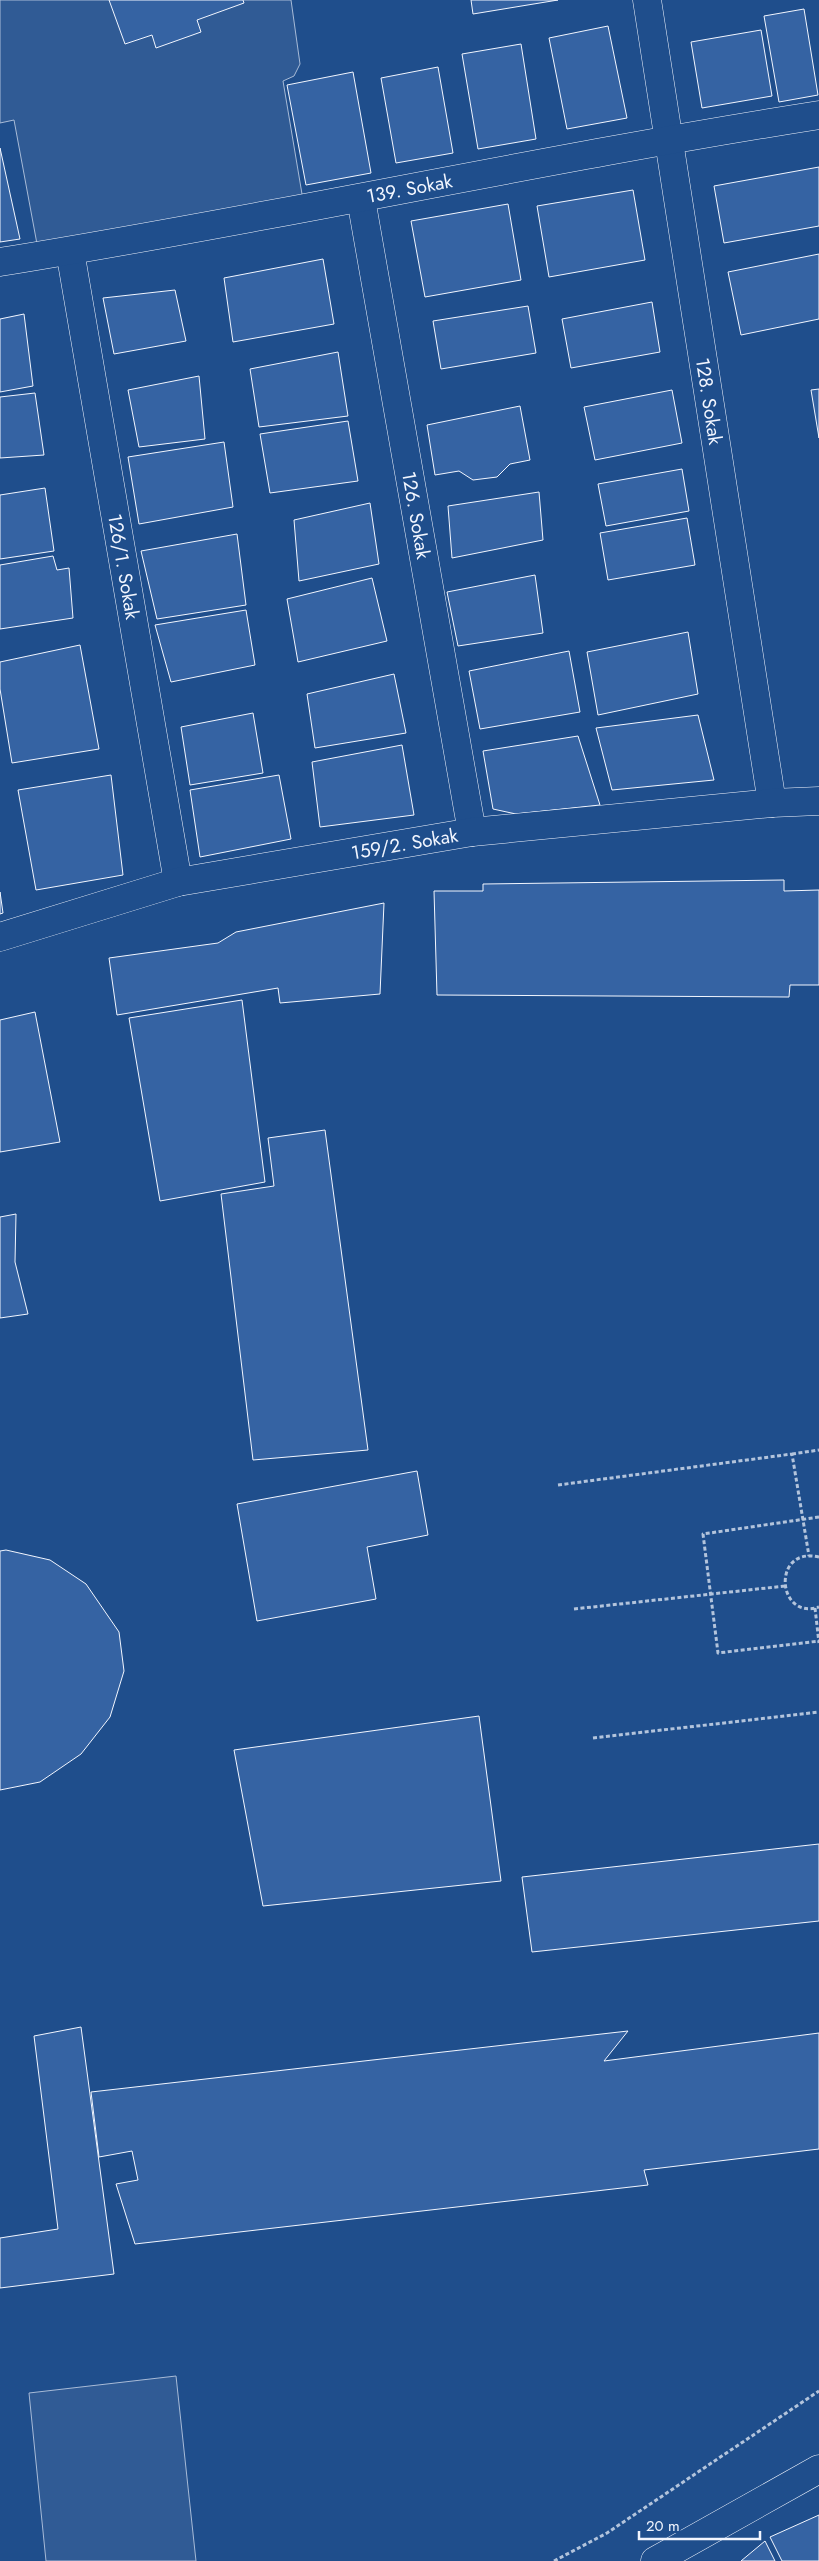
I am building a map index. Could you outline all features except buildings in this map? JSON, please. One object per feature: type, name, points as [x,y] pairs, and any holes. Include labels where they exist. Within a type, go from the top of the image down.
[{"type":"street","name":"128. Sokak","points":[[647,0],[772,803]]},
{"type":"street","name":"139. Sokak","points":[[0,262],[361,199],[668,139],[819,115]]},
{"type":"street","name":"126. Sokak","points":[[361,199],[472,832]]},
{"type":"street","name":"126/1. Sokak","points":[[70,251],[178,882]]},
{"type":"street","name":"159/2. Sokak","points":[[0,938],[178,882],[472,832],[772,803],[819,802]]},
{"type":"street","points":[[655,2561],[819,2469]]},
{"type":"path","points":[[558,1484],[819,1450]]},
{"type":"path","points":[[792,1454],[809,1556]]},
{"type":"path","points":[[819,1517],[703,1534],[718,1653],[819,1642],[817,1608],[798,1606],[792,1601],[785,1586],[784,1578],[792,1563],[809,1556],[819,1557]]},
{"type":"path","points":[[574,1609],[785,1586]]},
{"type":"path","points":[[593,1738],[819,1712]]},
{"type":"path","points":[[554,2561],[608,2533],[819,2391]]},
{"type":"shaded area","points":[[0,0],[291,0],[300,64],[294,76],[283,81],[303,200],[37,244],[14,120],[0,123]]},
{"type":"shaded area","points":[[176,2376],[196,2561],[46,2561],[29,2393]]}]
